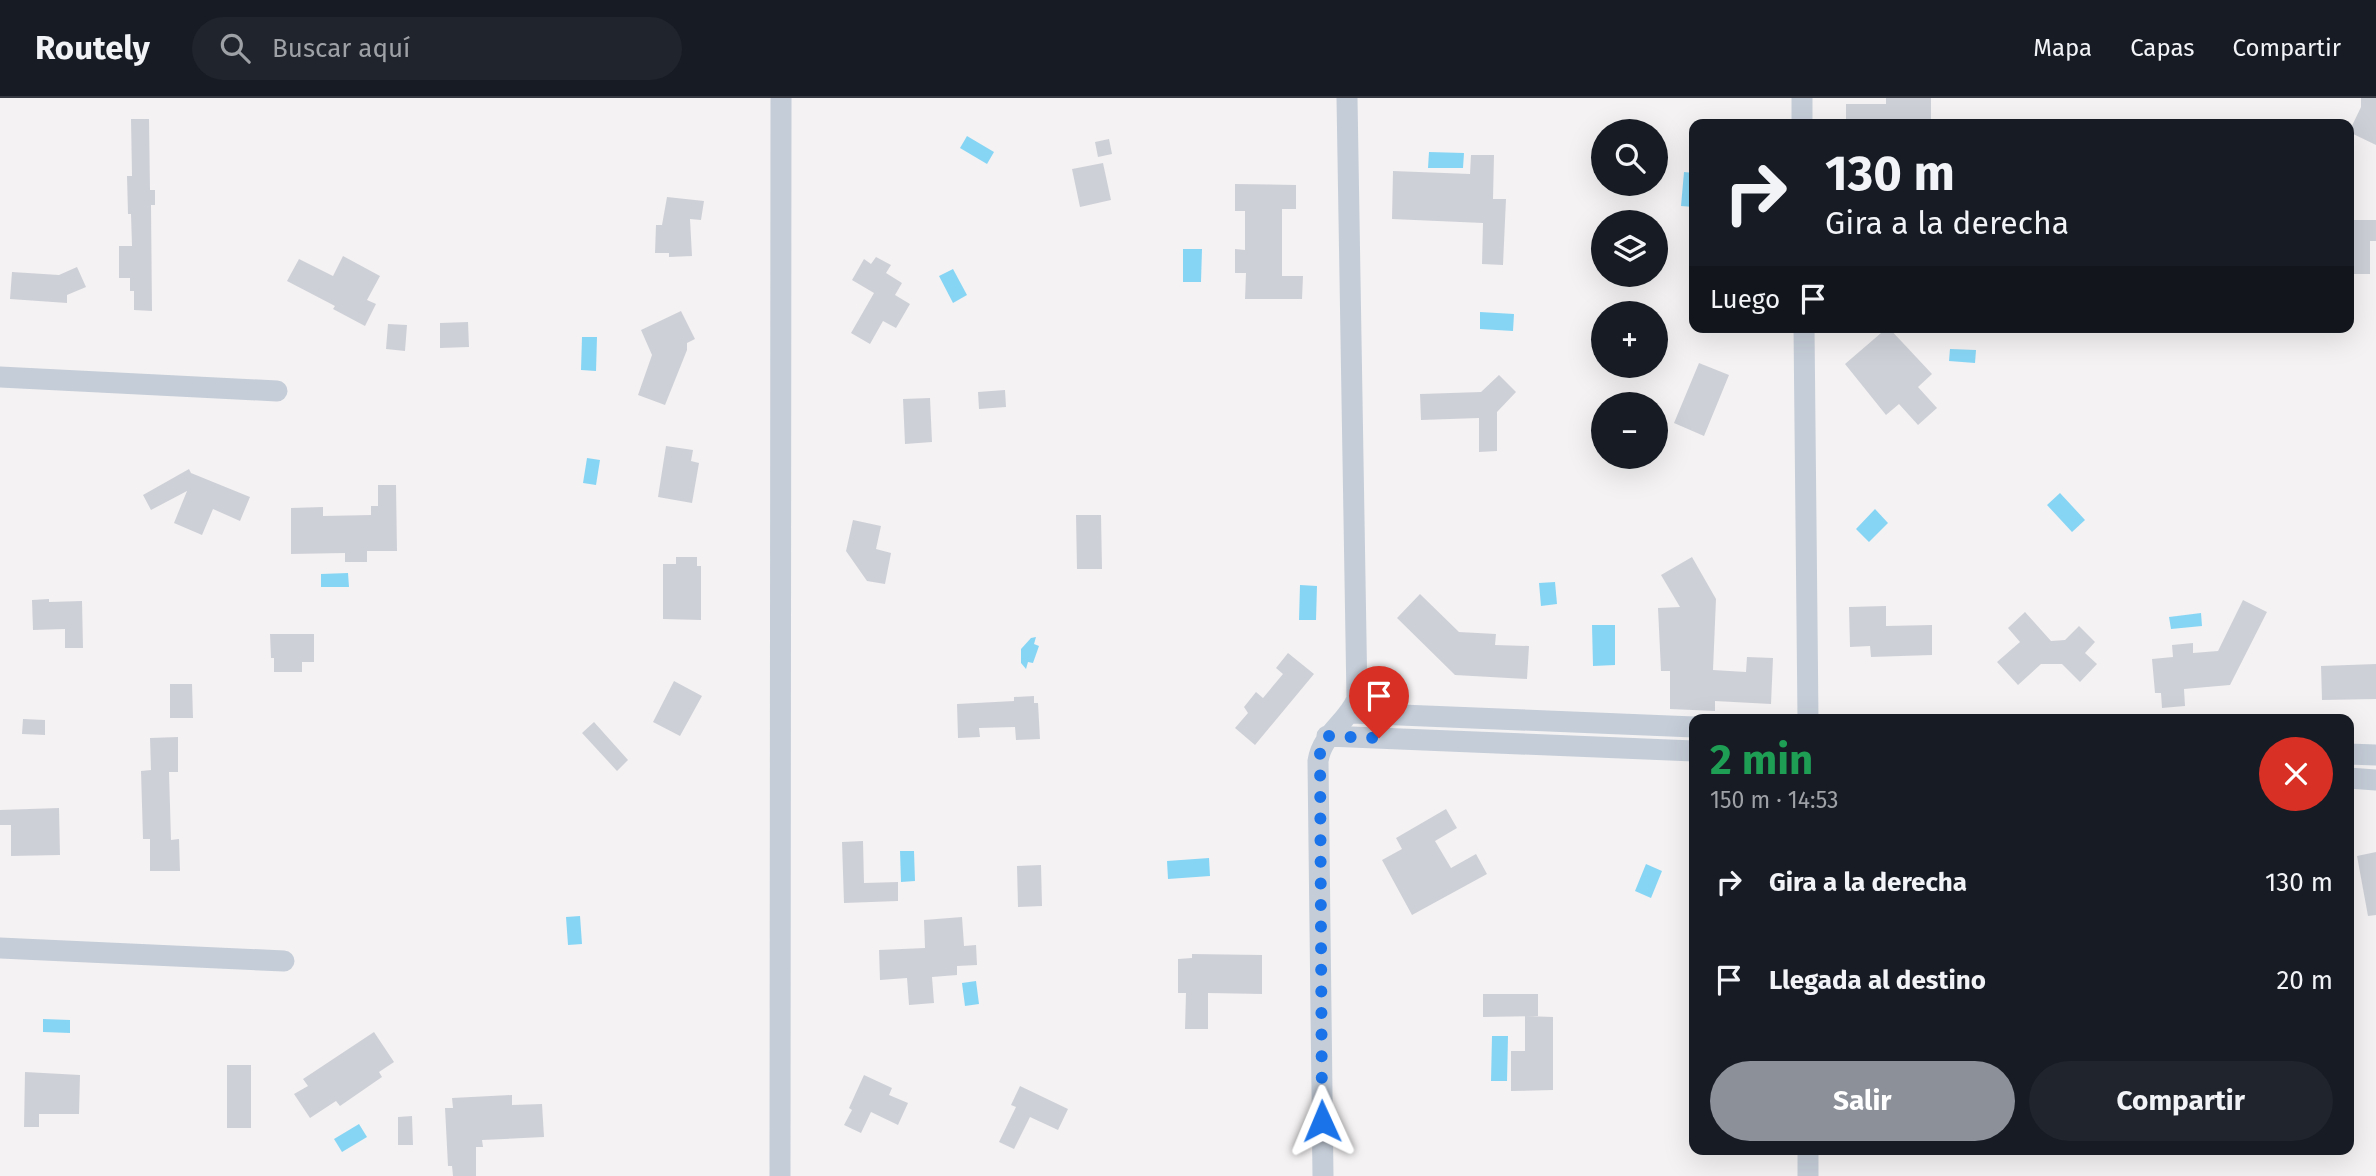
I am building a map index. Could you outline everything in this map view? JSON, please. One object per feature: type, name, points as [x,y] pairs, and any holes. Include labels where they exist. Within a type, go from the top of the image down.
[{"type":"street","points":[[779,1176],[781,98]]},
{"type":"street","points":[[1323,1176],[1318,761],[1320,749],[1327,736],[1352,712],[1357,699],[1347,98]]},
{"type":"street","points":[[1802,98],[1802,119]]},
{"type":"street","points":[[1804,333],[1808,714]]},
{"type":"street","points":[[0,377],[277,391]]},
{"type":"street","points":[[1352,712],[1689,726]]},
{"type":"street","points":[[1327,736],[1689,751]]},
{"type":"street","points":[[2354,754],[2376,755]]},
{"type":"street","points":[[2354,778],[2376,779]]},
{"type":"street","points":[[0,948],[284,961]]},
{"type":"street","points":[[1808,1155],[1808,1176]]},
{"type":"water","points":[[967,136],[994,152],[987,164],[960,148]]},
{"type":"water","points":[[1429,152],[1464,153],[1463,168],[1428,168]]},
{"type":"water","points":[[1684,172],[1689,172],[1689,207],[1681,206]]},
{"type":"water","points":[[1183,249],[1202,249],[1201,282],[1183,282]]},
{"type":"water","points":[[953,269],[967,295],[953,303],[939,276]]},
{"type":"water","points":[[1480,312],[1514,314],[1513,331],[1480,329]]},
{"type":"water","points":[[582,337],[597,337],[596,371],[581,370]]},
{"type":"water","points":[[1950,349],[1976,350],[1975,363],[1949,361]]},
{"type":"water","points":[[587,458],[600,460],[596,485],[583,483]]},
{"type":"water","points":[[2060,493],[2085,520],[2072,532],[2047,505]]},
{"type":"water","points":[[1875,509],[1888,523],[1869,542],[1856,529]]},
{"type":"water","points":[[348,573],[349,587],[321,587],[321,574]]},
{"type":"water","points":[[1555,582],[1557,604],[1541,606],[1539,583]]},
{"type":"water","points":[[1300,585],[1317,586],[1316,620],[1299,620]]},
{"type":"water","points":[[2201,613],[2202,626],[2171,629],[2169,617]]},
{"type":"water","points":[[1592,625],[1615,625],[1615,665],[1593,666]]},
{"type":"water","points":[[1036,637],[1034,644],[1039,646],[1033,663],[1028,662],[1026,669],[1021,663],[1021,649],[1031,638]]},
{"type":"water","points":[[900,851],[914,851],[915,881],[901,882]]},
{"type":"water","points":[[1209,858],[1210,876],[1168,879],[1167,861]]},
{"type":"water","points":[[1646,864],[1662,871],[1651,898],[1635,891]]},
{"type":"water","points":[[580,916],[582,944],[568,945],[566,917]]},
{"type":"water","points":[[976,981],[979,1004],[965,1006],[962,983]]},
{"type":"water","points":[[43,1019],[70,1020],[70,1033],[43,1032]]},
{"type":"water","points":[[1492,1036],[1508,1036],[1507,1081],[1491,1081]]},
{"type":"water","points":[[359,1124],[367,1137],[342,1152],[334,1139]]},
{"type":"building","points":[[1886,98],[1931,98],[1931,119],[1846,119],[1846,104],[1886,104]]},
{"type":"building","points":[[2361,98],[2376,98],[2376,145],[2354,134],[2354,122],[2361,107]]},
{"type":"building","points":[[131,119],[149,119],[150,190],[155,190],[155,205],[151,205],[152,311],[134,310],[134,291],[130,291],[130,278],[119,278],[119,246],[132,246],[127,176],[132,176]]},
{"type":"building","points":[[1109,139],[1112,154],[1098,157],[1095,142]]},
{"type":"building","points":[[1471,155],[1494,155],[1493,199],[1506,199],[1503,265],[1482,264],[1483,223],[1392,219],[1393,171],[1470,174]]},
{"type":"building","points":[[1103,163],[1111,200],[1080,207],[1072,169]]},
{"type":"building","points":[[1235,184],[1296,185],[1296,209],[1282,209],[1282,276],[1303,276],[1302,299],[1245,299],[1246,273],[1235,273],[1235,249],[1245,250],[1245,211],[1235,211]]},
{"type":"building","points":[[667,197],[704,201],[701,220],[690,219],[692,256],[669,257],[669,253],[655,253],[656,225],[662,225]]},
{"type":"building","points":[[2354,220],[2376,220],[2376,241],[2370,241],[2370,274],[2354,274]]},
{"type":"building","points":[[343,256],[380,276],[367,300],[376,304],[365,326],[333,309],[335,306],[287,281],[299,259],[333,276]]},
{"type":"building","points":[[876,257],[891,265],[886,273],[902,283],[895,295],[910,304],[896,328],[883,321],[870,344],[851,333],[874,293],[852,280],[864,259],[871,264]]},
{"type":"building","points":[[77,267],[86,287],[67,295],[67,303],[10,299],[12,272],[59,275]]},
{"type":"building","points":[[681,311],[695,339],[687,343],[687,350],[665,405],[638,395],[652,355],[641,330]]},
{"type":"building","points":[[468,322],[469,347],[440,348],[440,323]]},
{"type":"building","points":[[388,324],[407,325],[405,351],[386,349]]},
{"type":"building","points":[[1881,333],[1894,333],[1932,374],[1918,387],[1937,408],[1918,425],[1899,404],[1886,415],[1845,364]]},
{"type":"building","points":[[1699,363],[1729,375],[1704,436],[1674,423]]},
{"type":"building","points":[[1499,375],[1516,392],[1497,412],[1497,451],[1479,452],[1479,418],[1421,420],[1420,394],[1481,392]]},
{"type":"building","points":[[1005,390],[1006,407],[979,409],[978,392]]},
{"type":"building","points":[[930,398],[932,442],[905,444],[903,399]]},
{"type":"building","points":[[666,446],[693,450],[691,461],[699,463],[692,503],[658,497]]},
{"type":"building","points":[[189,469],[191,473],[250,497],[240,521],[213,509],[202,535],[174,523],[187,491],[151,510],[143,495]]},
{"type":"building","points":[[378,485],[396,485],[397,551],[367,551],[367,562],[345,562],[345,553],[291,554],[291,508],[323,507],[323,516],[371,515],[371,506],[378,506]]},
{"type":"building","points":[[1076,515],[1101,515],[1102,569],[1077,569]]},
{"type":"building","points":[[853,520],[881,526],[876,549],[891,553],[885,584],[867,581],[846,551]]},
{"type":"building","points":[[676,557],[697,557],[697,566],[701,566],[701,620],[663,619],[663,564],[676,564]]},
{"type":"building","points":[[1692,557],[1716,599],[1713,670],[1746,672],[1747,657],[1773,658],[1771,704],[1715,701],[1715,711],[1670,709],[1670,671],[1661,671],[1658,608],[1680,607],[1661,575]]},
{"type":"building","points":[[1420,594],[1459,632],[1496,634],[1495,645],[1529,646],[1527,679],[1455,675],[1397,618]]},
{"type":"building","points":[[49,599],[49,602],[82,601],[83,648],[65,648],[65,629],[33,630],[32,600]]},
{"type":"building","points":[[2243,600],[2267,612],[2230,685],[2184,689],[2185,706],[2162,708],[2161,693],[2155,693],[2152,659],[2173,657],[2172,645],[2193,643],[2193,653],[2218,651]]},
{"type":"building","points":[[1886,606],[1886,626],[1932,625],[1932,655],[1871,657],[1870,646],[1850,647],[1849,607]]},
{"type":"building","points":[[2025,612],[2051,641],[2065,640],[2079,626],[2095,642],[2085,653],[2097,664],[2080,682],[2062,664],[2041,664],[2018,685],[1997,662],[2020,642],[2008,628]]},
{"type":"building","points":[[270,634],[314,634],[314,662],[302,662],[302,672],[274,672]]},
{"type":"building","points":[[1288,653],[1314,674],[1255,745],[1235,728],[1248,713],[1244,707],[1256,692],[1263,698],[1283,674],[1276,668]]},
{"type":"building","points":[[2376,664],[2376,699],[2322,700],[2321,666]]},
{"type":"building","points":[[674,681],[702,696],[680,736],[653,722]]},
{"type":"building","points":[[170,684],[192,684],[193,718],[170,718]]},
{"type":"building","points":[[1034,696],[1034,703],[1038,703],[1040,739],[1016,740],[1015,727],[979,728],[980,737],[958,738],[957,704],[1014,701],[1014,697]]},
{"type":"building","points":[[23,719],[45,720],[45,735],[22,734]]},
{"type":"building","points":[[594,722],[628,760],[617,771],[582,733]]},
{"type":"building","points":[[178,737],[178,772],[169,772],[171,840],[179,839],[180,871],[150,871],[150,839],[143,839],[141,771],[151,770],[150,738]]},
{"type":"building","points":[[59,808],[60,855],[11,856],[11,825],[0,825],[0,810]]},
{"type":"building","points":[[1446,809],[1457,828],[1435,841],[1451,868],[1476,854],[1487,874],[1412,915],[1382,860],[1402,849],[1396,838]]},
{"type":"building","points":[[863,841],[864,883],[898,882],[898,901],[844,903],[842,842]]},
{"type":"building","points":[[2376,852],[2376,915],[2368,916],[2357,856]]},
{"type":"building","points":[[1041,865],[1042,906],[1018,907],[1017,866]]},
{"type":"building","points":[[962,917],[964,946],[976,945],[977,965],[957,966],[957,975],[932,977],[934,1003],[909,1005],[907,978],[880,980],[879,950],[925,948],[924,920]]},
{"type":"building","points":[[1192,954],[1262,955],[1262,994],[1208,993],[1208,1029],[1185,1029],[1186,993],[1178,993],[1178,959],[1192,958]]},
{"type":"building","points":[[1483,994],[1538,994],[1538,1016],[1483,1017]]},
{"type":"building","points":[[1525,1016],[1553,1017],[1553,1090],[1511,1091],[1511,1051],[1525,1051]]},
{"type":"building","points":[[374,1032],[394,1062],[379,1072],[382,1077],[340,1106],[336,1101],[310,1118],[294,1094],[308,1086],[303,1079]]},
{"type":"building","points":[[227,1065],[251,1065],[251,1128],[227,1128]]},
{"type":"building","points":[[25,1072],[80,1075],[79,1114],[39,1114],[39,1127],[24,1127]]},
{"type":"building","points":[[864,1075],[892,1088],[889,1095],[908,1103],[898,1125],[871,1112],[861,1133],[844,1125]]},
{"type":"building","points":[[1020,1086],[1068,1109],[1058,1130],[1030,1117],[1014,1149],[999,1142],[1016,1107],[1011,1105]]},
{"type":"building","points":[[512,1095],[512,1105],[542,1104],[544,1137],[482,1140],[483,1147],[476,1147],[476,1176],[453,1176],[452,1166],[448,1166],[445,1108],[453,1108],[452,1098]]},
{"type":"building","points":[[412,1116],[413,1145],[398,1145],[398,1117]]},
{"type":"route","points":[[1322,1121],[1318,761],[1320,749],[1327,736],[1379,738]]}]
